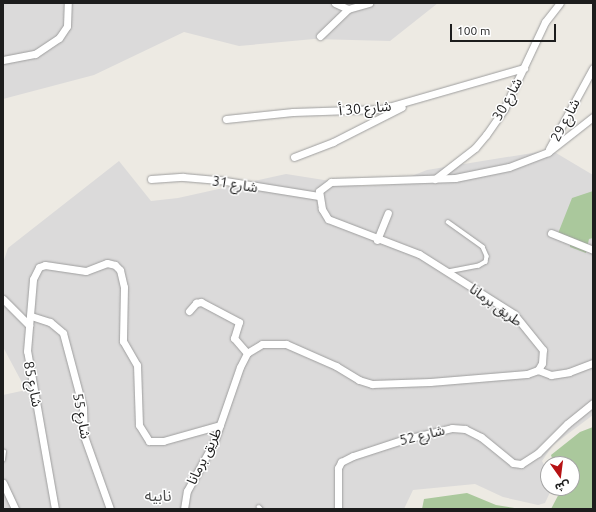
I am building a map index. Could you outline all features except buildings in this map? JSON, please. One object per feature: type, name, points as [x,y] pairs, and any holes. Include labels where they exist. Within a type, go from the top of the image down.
[{"type":"street","points":[[3,60],[35,54],[59,38],[67,26],[68,3]]},
{"type":"street","points":[[334,3],[348,9]]},
{"type":"street","points":[[320,36],[348,9],[369,3]]},
{"type":"street","name":"شارع 30","points":[[434,179],[475,148],[486,135],[504,109],[546,22],[560,3]]},
{"type":"street","name":"شارع 30 أ","points":[[226,119],[293,112],[381,109],[524,68]]},
{"type":"street","name":"شارع 29","points":[[548,152],[593,68]]},
{"type":"street","points":[[294,157],[333,142],[418,99]]},
{"type":"street","points":[[318,196],[324,185],[331,182],[465,177],[509,167],[548,152],[593,117]]},
{"type":"street","name":"شارع 31","points":[[151,179],[182,177],[219,180],[318,196]]},
{"type":"street","name":"طريق برمانا","points":[[318,196],[322,209],[328,219],[377,240],[419,254],[449,272],[522,322],[543,350],[542,363],[538,370]]},
{"type":"street","points":[[377,240],[388,213]]},
{"type":"street","points":[[551,234],[593,250]]},
{"type":"street","name":"شارع 85","points":[[55,509],[27,351],[34,274],[39,267],[45,265],[86,271],[107,263],[115,264],[120,270],[124,286],[122,341],[137,365],[139,425],[149,441],[163,441],[220,425]]},
{"type":"street","points":[[3,299],[29,324]]},
{"type":"street","points":[[189,311],[196,303],[201,302],[238,322],[234,338],[247,353],[262,344],[286,344],[336,366],[359,380],[372,384],[430,382],[527,374],[538,370],[550,375],[569,372],[593,363]]},
{"type":"street","name":"شارع 55","points":[[31,316],[50,322],[63,333],[82,408],[84,436],[110,509]]},
{"type":"street","name":"طريق برمانا","points":[[184,509],[187,491],[206,460],[247,353]]},
{"type":"street","name":"شارع 52","points":[[338,509],[338,468],[341,462],[353,456],[402,440],[452,428],[465,429],[481,437],[513,463],[521,464],[538,453],[567,424],[593,403]]},
{"type":"street","points":[[3,483],[15,509]]},
{"type":"lane","points":[[448,222],[483,247],[487,256],[486,262],[479,266],[449,272]]},
{"type":"lane","points":[[3,460],[4,452]]},
{"type":"lane","points":[[106,509],[108,501]]},
{"type":"shaded area","points":[[3,3],[438,3],[390,41],[314,39],[239,46],[184,32],[94,75],[3,99]]},
{"type":"shaded area","points":[[551,150],[593,175],[593,415],[553,445],[545,456],[540,456],[540,496],[548,496],[545,503],[538,505],[503,497],[475,484],[413,490],[404,509],[3,509],[3,395],[26,390],[3,347],[3,263],[8,248],[119,161],[151,201],[178,198],[286,174],[362,186],[389,185],[427,170]]},
{"type":"green space","points":[[593,191],[593,238],[589,239],[586,253],[570,247],[570,243],[557,236],[572,198]]},
{"type":"green space","points":[[593,427],[593,509],[551,509],[558,496],[580,496],[580,456],[551,455],[580,432]]},
{"type":"green space","points":[[467,493],[496,505],[521,509],[422,509],[424,499]]},
{"type":"district","name":"نابيه","points":[[158,495]]}]
